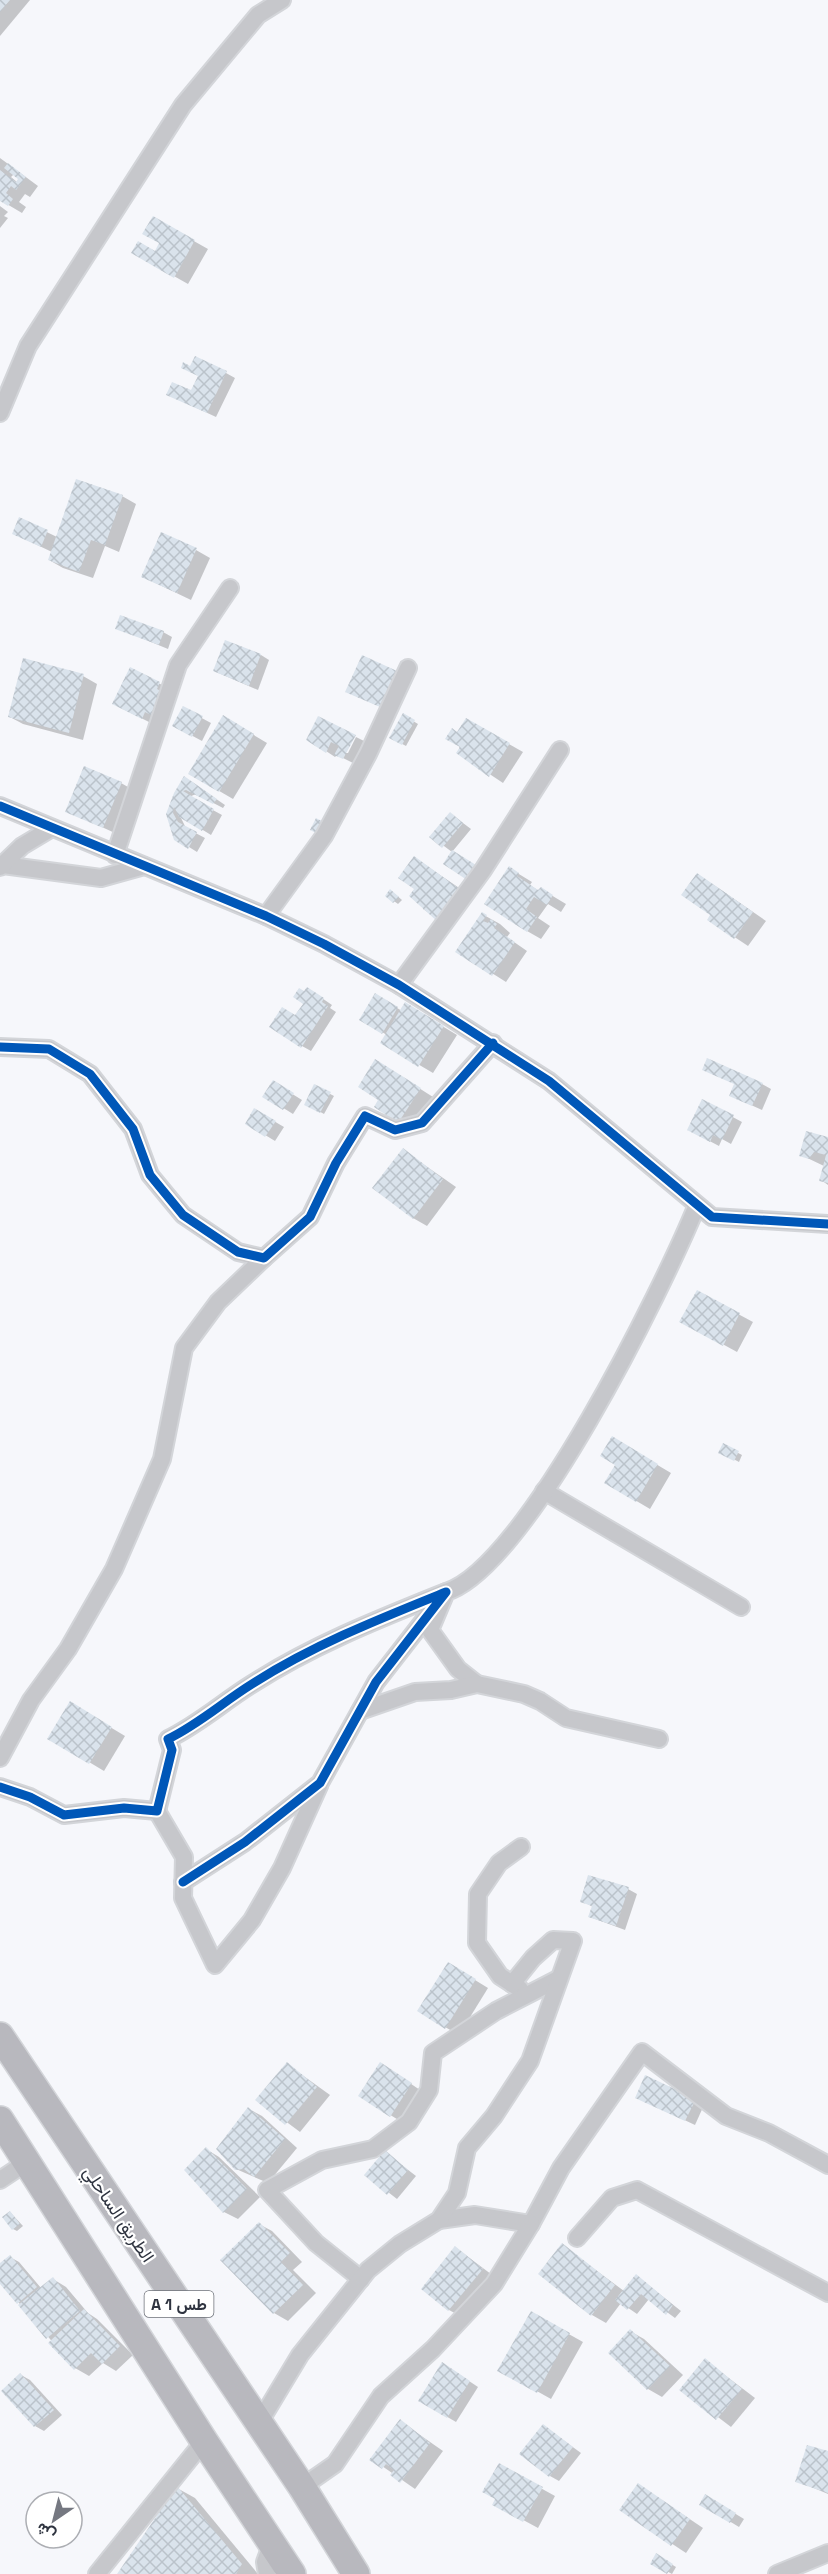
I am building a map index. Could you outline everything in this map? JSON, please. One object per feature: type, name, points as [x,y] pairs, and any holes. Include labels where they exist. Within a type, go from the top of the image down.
[{"type":"highway","name":"الطريق الساحلي","points":[[0,2036],[302,2487],[356,2574]]},
{"type":"highway","name":"A 1 طس","points":[[0,2120],[204,2441],[292,2574]]},
{"type":"street","points":[[0,413],[28,346],[183,105],[258,15],[282,0]]},
{"type":"street","points":[[115,855],[138,778],[159,729],[178,665],[230,588]]},
{"type":"street","points":[[266,916],[324,836],[368,754],[408,668]]},
{"type":"street","points":[[399,985],[483,870],[560,750]]},
{"type":"street","points":[[0,806],[266,916],[399,985],[493,1043],[549,1082],[712,1217],[828,1224]]},
{"type":"street","points":[[1,866],[22,846],[52,828]]},
{"type":"street","points":[[1,866],[101,878],[144,866]]},
{"type":"street","points":[[0,1758],[31,1700],[68,1649],[114,1569],[162,1459],[184,1348],[218,1302],[264,1257],[310,1217],[336,1163],[365,1116],[395,1130],[422,1123],[493,1043]]},
{"type":"street","points":[[0,1047],[49,1049],[90,1074],[133,1129],[150,1176],[183,1215],[238,1252],[264,1257]]},
{"type":"street","points":[[446,1592],[376,1682],[320,1783],[282,1868],[252,1920],[215,1965],[183,1898],[184,1857],[157,1811],[172,1750],[168,1739],[191,1728],[252,1684],[348,1631],[446,1592],[460,1588],[489,1565],[544,1491],[582,1434],[631,1344],[697,1205]]},
{"type":"street","points":[[544,1491],[741,1607]]},
{"type":"street","points":[[446,1592],[430,1630],[458,1669],[477,1684]]},
{"type":"street","points":[[360,1711],[415,1692],[451,1690],[477,1684],[524,1694],[540,1701],[566,1718],[659,1739]]},
{"type":"street","points":[[183,1882],[245,1842],[320,1783]]},
{"type":"street","points":[[0,1787],[30,1797],[64,1815],[124,1808],[157,1811]]},
{"type":"street","points":[[521,1847],[499,1863],[478,1894],[477,1943],[500,1976],[528,1995]]},
{"type":"street","points":[[259,2423],[300,2355],[361,2279],[400,2244],[438,2220],[458,2193],[467,2148],[494,2116],[530,2061],[573,1941],[553,1940],[533,1958],[512,1984]]},
{"type":"street","points":[[361,2279],[316,2243],[267,2190],[322,2160],[373,2149],[409,2122],[429,2090],[433,2053],[496,2011],[558,1979]]},
{"type":"street","points":[[302,2487],[335,2464],[381,2396],[433,2349],[494,2284],[531,2224],[561,2168],[642,2052],[726,2116],[769,2133],[828,2165]]},
{"type":"street","points":[[0,2180],[27,2162]]},
{"type":"street","points":[[576,2238],[612,2198],[637,2190],[828,2293]]},
{"type":"street","points":[[438,2220],[475,2215],[531,2224]]},
{"type":"street","points":[[97,2574],[204,2441]]},
{"type":"street","points":[[267,2574],[267,2552],[272,2543]]},
{"type":"street","points":[[777,2574],[828,2553]]},
{"type":"building","points":[[0,0],[10,0],[0,12]]},
{"type":"building","points":[[8,163],[26,177],[16,190],[11,186],[6,193],[13,199],[8,206],[0,201],[0,170],[16,182],[18,179],[4,168]]},
{"type":"building","points":[[153,216],[195,240],[174,278],[131,253],[138,241],[155,251],[159,243],[142,234]]},
{"type":"building","points":[[195,356],[227,371],[207,413],[166,395],[172,382],[191,390],[198,376],[181,368],[183,362],[190,366]]},
{"type":"building","points":[[76,479],[123,495],[105,545],[91,540],[79,572],[48,560]]},
{"type":"building","points":[[19,517],[48,530],[41,547],[12,534]]},
{"type":"building","points":[[161,532],[197,548],[177,593],[141,577]]},
{"type":"building","points":[[120,615],[164,631],[159,645],[115,629]]},
{"type":"building","points":[[225,640],[261,654],[249,686],[213,671]]},
{"type":"building","points":[[362,655],[397,671],[380,707],[345,692]]},
{"type":"building","points":[[23,658],[84,674],[69,733],[8,717]]},
{"type":"building","points":[[130,667],[160,682],[157,689],[164,693],[153,716],[145,712],[142,719],[112,704]]},
{"type":"building","points":[[183,706],[203,716],[192,737],[172,726]]},
{"type":"building","points":[[403,713],[415,720],[402,745],[389,738]]},
{"type":"building","points":[[223,715],[254,734],[219,792],[188,774]]},
{"type":"building","points":[[318,716],[356,735],[343,759],[334,755],[339,746],[331,742],[326,753],[306,740]]},
{"type":"building","points":[[466,718],[510,743],[489,777],[456,753],[460,747],[445,739],[452,728],[457,732]]},
{"type":"building","points":[[84,766],[122,782],[103,828],[65,812]]},
{"type":"building","points":[[184,776],[217,799],[213,804],[186,790],[183,791],[214,809],[202,831],[179,817],[174,807],[173,813],[178,822],[197,832],[188,849],[174,840],[166,814]]},
{"type":"building","points":[[450,812],[463,823],[442,848],[429,837]]},
{"type":"building","points":[[316,818],[325,823],[318,834],[310,830]]},
{"type":"building","points":[[452,850],[476,865],[467,880],[443,864]]},
{"type":"building","points":[[414,856],[461,890],[438,922],[409,896],[414,889],[398,878]]},
{"type":"building","points":[[509,866],[519,873],[517,876],[538,890],[541,887],[553,895],[547,905],[534,897],[526,909],[537,917],[527,932],[484,904]]},
{"type":"building","points":[[697,873],[753,912],[734,939],[707,920],[710,915],[681,895]]},
{"type":"building","points":[[390,889],[399,897],[393,903],[385,896]]},
{"type":"building","points":[[482,912],[487,915],[483,921],[488,923],[491,919],[497,924],[494,928],[515,942],[492,976],[455,952]]},
{"type":"building","points":[[307,987],[324,998],[322,1002],[328,1006],[301,1048],[269,1027],[282,1007],[295,1015],[303,1004],[293,997],[299,988],[304,991]]},
{"type":"building","points":[[375,993],[398,1007],[382,1034],[359,1020]]},
{"type":"building","points":[[405,1002],[444,1026],[418,1067],[380,1043]]},
{"type":"building","points":[[707,1058],[763,1083],[752,1106],[729,1096],[734,1084],[702,1070]]},
{"type":"building","points":[[375,1059],[421,1088],[398,1123],[374,1107],[378,1100],[358,1087]]},
{"type":"building","points":[[273,1080],[294,1093],[283,1110],[262,1097]]},
{"type":"building","points":[[314,1084],[331,1092],[320,1113],[304,1105]]},
{"type":"building","points":[[702,1099],[734,1115],[722,1140],[713,1135],[710,1142],[687,1130]]},
{"type":"building","points":[[254,1108],[276,1121],[265,1137],[245,1124]]},
{"type":"building","points":[[806,1131],[828,1137],[828,1183],[819,1181],[826,1155],[814,1152],[809,1159],[799,1156]]},
{"type":"building","points":[[403,1148],[443,1179],[413,1219],[372,1188]]},
{"type":"building","points":[[697,1290],[740,1313],[723,1346],[679,1322]]},
{"type":"building","points":[[612,1436],[658,1464],[636,1502],[604,1483],[615,1465],[600,1456]]},
{"type":"building","points":[[723,1443],[739,1451],[734,1461],[718,1453]]},
{"type":"building","points":[[70,1701],[112,1727],[89,1764],[47,1739]]},
{"type":"building","points":[[588,1875],[629,1887],[616,1926],[588,1917],[592,1906],[580,1902]]},
{"type":"building","points":[[448,1962],[476,1979],[445,2029],[417,2011]]},
{"type":"building","points":[[287,2062],[317,2087],[285,2125],[255,2100]]},
{"type":"building","points":[[380,2062],[412,2083],[390,2117],[358,2096]]},
{"type":"building","points":[[645,2075],[696,2099],[685,2121],[635,2098]]},
{"type":"building","points":[[248,2107],[285,2139],[254,2177],[244,2169],[235,2170],[216,2149]]},
{"type":"building","points":[[206,2147],[247,2189],[223,2213],[184,2170]]},
{"type":"building","points":[[385,2150],[408,2170],[387,2195],[364,2175]]},
{"type":"building","points":[[10,2211],[20,2224],[12,2230],[2,2217]]},
{"type":"building","points":[[259,2222],[290,2253],[281,2262],[303,2285],[273,2314],[220,2260]]},
{"type":"building","points":[[562,2243],[615,2285],[591,2316],[538,2274]]},
{"type":"building","points":[[455,2246],[483,2269],[448,2311],[421,2289]]},
{"type":"building","points":[[10,2255],[37,2287],[17,2304],[0,2284],[0,2263]]},
{"type":"building","points":[[636,2274],[673,2305],[666,2315],[641,2294],[627,2310],[615,2300]]},
{"type":"building","points":[[53,2277],[80,2311],[46,2339],[18,2305]]},
{"type":"building","points":[[84,2309],[120,2346],[102,2364],[91,2353],[74,2370],[48,2343]]},
{"type":"building","points":[[531,2311],[570,2333],[537,2393],[497,2371]]},
{"type":"building","points":[[630,2329],[670,2366],[647,2390],[608,2353]]},
{"type":"building","points":[[705,2358],[742,2389],[716,2420],[679,2390]]},
{"type":"building","points":[[442,2362],[470,2381],[447,2418],[418,2401]]},
{"type":"building","points":[[20,2373],[54,2410],[34,2427],[1,2391]]},
{"type":"building","points":[[400,2419],[430,2443],[400,2483],[390,2475],[394,2470],[386,2464],[382,2469],[369,2460]]},
{"type":"building","points":[[543,2424],[573,2447],[549,2477],[519,2454]]},
{"type":"building","points":[[807,2445],[828,2451],[828,2493],[795,2482]]},
{"type":"building","points":[[499,2463],[543,2487],[523,2522],[492,2505],[495,2499],[482,2492]]},
{"type":"building","points":[[638,2483],[690,2519],[671,2546],[619,2510]]},
{"type":"building","points":[[177,2486],[242,2564],[236,2574],[117,2574]]},
{"type":"building","points":[[705,2494],[736,2513],[730,2523],[699,2505]]},
{"type":"building","points":[[656,2553],[673,2564],[667,2574],[650,2564]]},
{"type":"cycle path","points":[[0,806],[266,916],[324,944],[399,985],[549,1081],[712,1217],[828,1224]]},
{"type":"cycle path","points":[[0,1047],[49,1049],[90,1074],[133,1129],[150,1175],[183,1215],[238,1252],[264,1258],[310,1217],[336,1163],[365,1116],[395,1130],[422,1123],[493,1043]]},
{"type":"cycle path","points":[[0,1787],[30,1797],[64,1815],[124,1808],[157,1811],[172,1750],[168,1739],[190,1727],[252,1684],[299,1657],[371,1623],[446,1592],[376,1682],[320,1783],[245,1842],[183,1882]]}]
